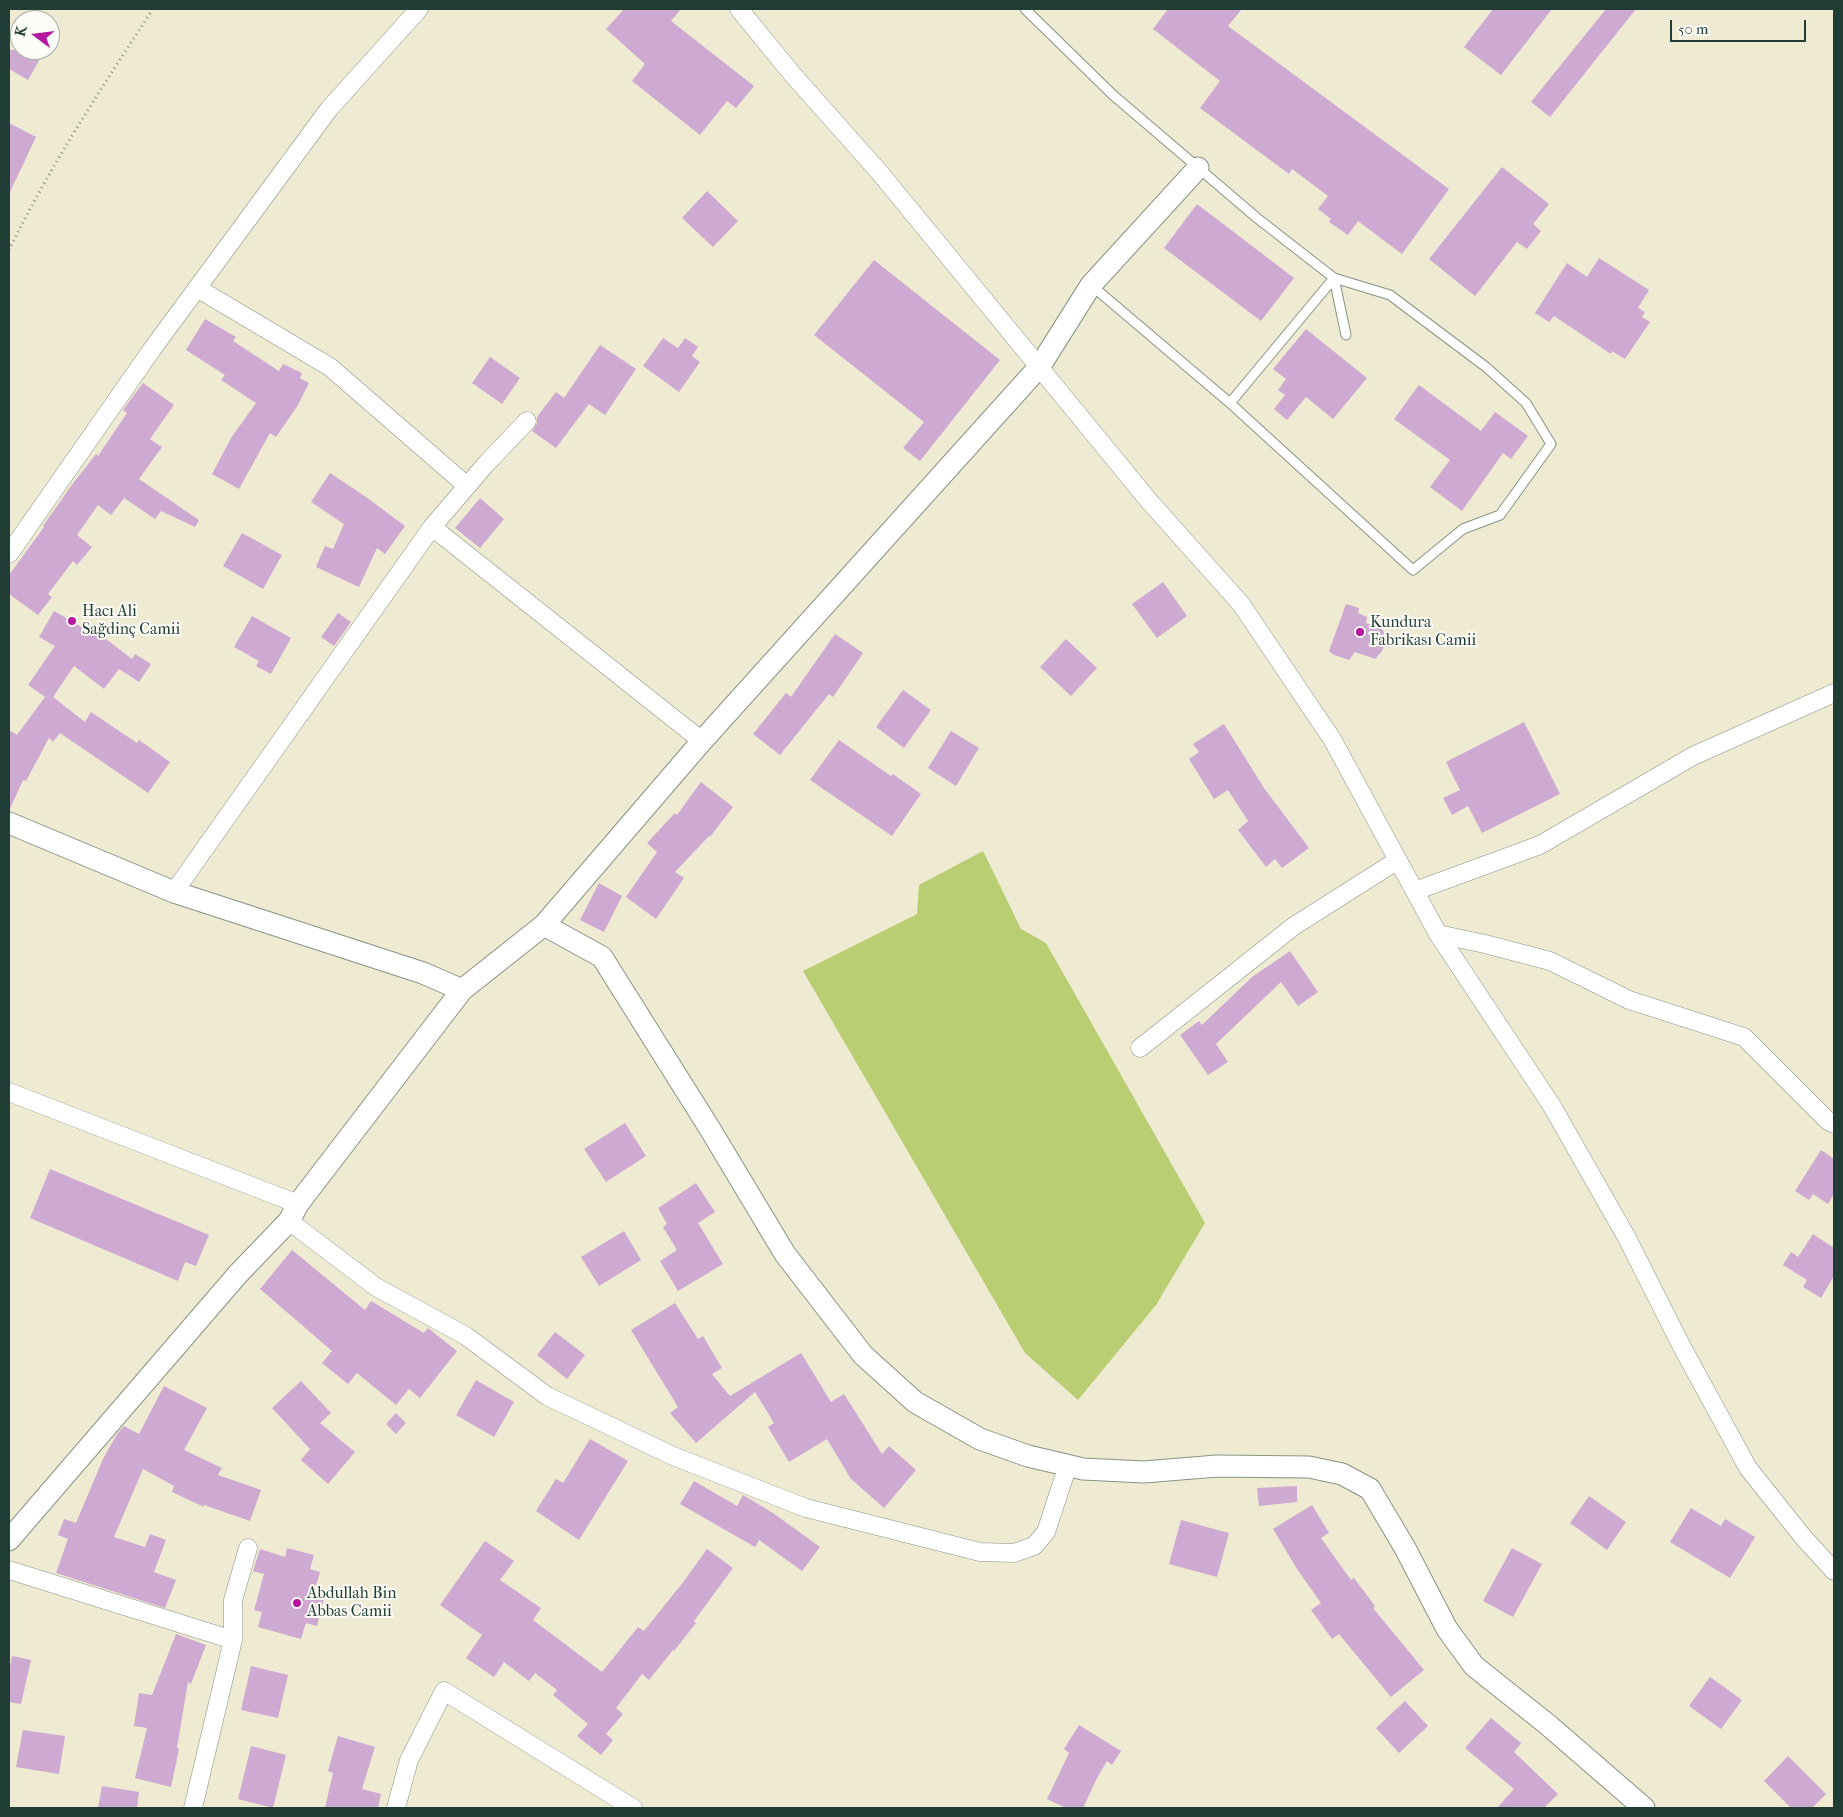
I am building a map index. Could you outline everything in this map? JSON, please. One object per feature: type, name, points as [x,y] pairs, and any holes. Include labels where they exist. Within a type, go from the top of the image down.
[{"type":"street","points":[[9,554],[153,348],[329,109],[419,9]]},
{"type":"street","points":[[739,9],[793,75],[880,173],[1149,501],[1241,604],[1332,739],[1438,934],[1552,1106],[1627,1238],[1682,1347],[1748,1468],[1803,1537],[1834,1571]]},
{"type":"street","points":[[9,1540],[293,1212],[462,990],[544,924],[702,741],[1040,366],[1091,285],[1198,168]]},
{"type":"street","points":[[197,288],[330,367],[467,486]]},
{"type":"street","points":[[174,892],[432,527],[527,421]]},
{"type":"street","points":[[432,527],[702,741]]},
{"type":"street","points":[[1415,891],[1540,845],[1693,756],[1834,693]]},
{"type":"street","points":[[9,824],[174,892],[423,973],[462,990]]},
{"type":"street","points":[[1140,1048],[1294,926],[1398,860]]},
{"type":"street","points":[[544,924],[602,957],[700,1112],[785,1254],[863,1355],[916,1402],[980,1439],[1028,1456],[1083,1468],[1144,1472],[1217,1466],[1310,1466],[1342,1474],[1370,1489],[1405,1548],[1446,1629],[1474,1666],[1547,1724],[1644,1808]]},
{"type":"street","points":[[1438,934],[1550,961],[1629,1000],[1744,1037],[1828,1121],[1834,1124]]},
{"type":"street","points":[[9,1092],[293,1212],[376,1287],[466,1336],[547,1396],[673,1456],[806,1508],[980,1552],[1014,1553],[1034,1546],[1046,1532],[1068,1465]]},
{"type":"street","points":[[193,1808],[233,1640],[233,1600],[248,1548]]},
{"type":"street","points":[[9,1570],[233,1640]]},
{"type":"street","points":[[396,1808],[409,1760],[444,1691],[633,1808]]},
{"type":"lane","points":[[1025,9],[1113,95],[1257,218],[1334,278],[1390,295],[1486,367],[1526,403],[1551,444],[1500,515],[1463,529],[1413,570],[1230,404],[1091,285]]},
{"type":"lane","points":[[1334,278],[1346,335]]},
{"type":"lane","points":[[1230,404],[1334,278]]},
{"type":"path","points":[[9,250],[22,223],[94,101],[153,9]]},
{"type":"green space","points":[[983,851],[1021,929],[1046,943],[1205,1223],[1156,1305],[1078,1400],[1025,1353],[803,971],[917,914],[919,885]]},
{"type":"building","points":[[624,9],[681,9],[671,21],[754,86],[736,108],[727,101],[700,135],[632,81],[645,64],[606,29]]},
{"type":"building","points":[[1168,9],[1242,9],[1228,26],[1449,189],[1402,254],[1358,221],[1348,235],[1329,222],[1331,219],[1318,209],[1328,196],[1292,169],[1289,174],[1200,108],[1220,81],[1153,29]]},
{"type":"building","points":[[1493,9],[1552,9],[1501,75],[1464,47]]},
{"type":"building","points":[[1606,9],[1636,9],[1550,117],[1531,102]]},
{"type":"building","points":[[9,50],[10,60],[39,60],[28,80],[9,69]]},
{"type":"building","points":[[9,123],[36,137],[9,194]]},
{"type":"building","points":[[1502,167],[1549,204],[1533,224],[1541,231],[1527,249],[1517,242],[1475,296],[1429,259]]},
{"type":"building","points":[[707,191],[738,221],[713,247],[682,218]]},
{"type":"building","points":[[1197,204],[1294,278],[1261,321],[1164,248]]},
{"type":"building","points":[[1599,258],[1649,290],[1638,308],[1645,312],[1642,317],[1650,322],[1625,359],[1612,351],[1611,354],[1554,316],[1549,322],[1535,313],[1567,263],[1587,277]]},
{"type":"building","points":[[874,260],[1000,360],[920,461],[903,448],[924,422],[814,335]]},
{"type":"building","points":[[205,319],[236,337],[233,341],[279,371],[283,364],[302,373],[300,378],[309,383],[298,405],[276,437],[270,433],[239,489],[212,474],[231,438],[256,403],[221,380],[225,375],[186,350]]},
{"type":"building","points":[[1306,329],[1367,378],[1333,419],[1306,397],[1287,420],[1274,409],[1285,395],[1278,390],[1286,379],[1273,369]]},
{"type":"building","points":[[663,338],[678,348],[685,338],[698,347],[692,356],[700,362],[679,392],[643,366]]},
{"type":"building","points":[[600,345],[636,369],[605,415],[589,404],[556,448],[532,431],[537,424],[537,417],[556,392],[564,398]]},
{"type":"building","points":[[490,357],[520,378],[502,404],[472,383]]},
{"type":"building","points":[[143,383],[174,405],[150,439],[162,447],[139,479],[199,520],[195,527],[161,511],[155,519],[124,498],[111,515],[98,505],[77,535],[92,547],[77,565],[73,561],[48,594],[52,597],[38,615],[9,594],[9,575],[71,486],[96,454],[98,456],[127,413],[123,410]]},
{"type":"building","points":[[1419,385],[1481,431],[1495,412],[1528,436],[1511,459],[1503,453],[1462,511],[1430,487],[1450,460],[1394,419]]},
{"type":"building","points":[[330,473],[405,526],[385,554],[377,548],[359,587],[316,567],[325,546],[333,549],[344,524],[311,502]]},
{"type":"building","points":[[480,498],[504,519],[480,548],[455,528]]},
{"type":"building","points":[[242,533],[282,555],[263,589],[223,566]]},
{"type":"building","points":[[1163,582],[1187,616],[1157,638],[1132,604]]},
{"type":"building","name":"Kundura Fabrikası Camii","points":[[1346,604],[1359,608],[1358,613],[1367,617],[1366,623],[1380,627],[1388,637],[1382,651],[1375,659],[1355,652],[1349,660],[1334,655],[1329,651]]},
{"type":"building","points":[[54,611],[100,638],[102,636],[132,659],[135,654],[151,664],[139,682],[119,669],[104,689],[74,666],[53,697],[85,722],[91,712],[137,743],[139,740],[170,762],[148,793],[60,733],[53,742],[49,738],[26,781],[23,780],[9,811],[9,730],[17,735],[45,697],[28,685],[55,646],[39,637]]},
{"type":"building","points":[[338,613],[351,622],[334,646],[321,637]]},
{"type":"building","points":[[252,616],[291,638],[271,674],[256,666],[259,661],[234,647]]},
{"type":"building","points":[[835,634],[863,653],[833,697],[829,694],[780,755],[753,734],[786,693],[791,697]]},
{"type":"building","points":[[1066,639],[1097,668],[1071,696],[1040,667]]},
{"type":"building","points":[[903,690],[931,710],[904,748],[876,727]]},
{"type":"building","points":[[1524,722],[1560,794],[1482,833],[1468,806],[1452,815],[1443,798],[1460,790],[1446,762]]},
{"type":"building","points":[[1224,724],[1264,788],[1309,848],[1282,868],[1275,859],[1266,867],[1238,830],[1248,821],[1228,790],[1214,799],[1189,759],[1199,752],[1193,744]]},
{"type":"building","points":[[951,731],[979,748],[956,786],[928,768]]},
{"type":"building","points":[[839,740],[921,794],[892,836],[810,780]]},
{"type":"building","points":[[701,782],[733,807],[710,837],[675,872],[684,878],[656,919],[626,897],[657,852],[647,843],[675,813],[677,815]]},
{"type":"building","points":[[599,883],[622,896],[604,932],[580,920]]},
{"type":"building","points":[[1290,951],[1318,992],[1298,1006],[1281,982],[1216,1044],[1228,1062],[1208,1075],[1180,1035],[1199,1021],[1202,1025],[1252,977]]},
{"type":"building","points":[[625,1123],[646,1156],[606,1182],[584,1149]]},
{"type":"building","points":[[1821,1150],[1834,1159],[1834,1194],[1828,1204],[1813,1194],[1809,1200],[1795,1191]]},
{"type":"building","points":[[50,1169],[209,1235],[196,1266],[185,1262],[178,1281],[30,1218]]},
{"type":"building","points":[[696,1183],[715,1212],[698,1223],[723,1264],[678,1291],[660,1261],[677,1250],[663,1227],[667,1224],[658,1208]]},
{"type":"building","points":[[624,1231],[641,1260],[599,1286],[581,1257]]},
{"type":"building","points":[[1813,1234],[1834,1248],[1834,1276],[1821,1298],[1803,1287],[1807,1280],[1783,1265],[1791,1252],[1798,1257]]},
{"type":"building","points":[[292,1250],[365,1310],[371,1301],[424,1333],[428,1328],[457,1351],[420,1398],[409,1389],[396,1405],[357,1373],[348,1384],[322,1363],[332,1351],[260,1289]]},
{"type":"building","points":[[675,1303],[698,1339],[703,1336],[722,1368],[712,1374],[730,1396],[801,1353],[831,1402],[844,1394],[882,1454],[889,1446],[916,1470],[884,1508],[851,1479],[827,1439],[789,1462],[768,1427],[774,1423],[755,1392],[696,1443],[670,1413],[678,1407],[631,1330]]},
{"type":"building","points":[[555,1332],[585,1355],[567,1379],[537,1355]]},
{"type":"building","points":[[476,1380],[514,1402],[494,1437],[456,1415]]},
{"type":"building","points":[[301,1381],[331,1413],[320,1423],[355,1452],[328,1484],[301,1460],[310,1449],[272,1408]]},
{"type":"building","points":[[164,1386],[207,1408],[184,1450],[222,1468],[218,1475],[261,1490],[250,1521],[204,1505],[204,1507],[172,1492],[174,1486],[143,1469],[114,1537],[145,1547],[150,1534],[166,1540],[154,1572],[176,1580],[165,1608],[56,1573],[68,1539],[58,1535],[64,1519],[76,1523],[103,1459],[117,1434],[124,1426],[139,1434]]},
{"type":"building","points":[[396,1413],[406,1423],[396,1434],[386,1424]]},
{"type":"building","points":[[590,1439],[628,1461],[579,1540],[536,1511],[556,1479],[563,1483]]},
{"type":"building","points":[[694,1481],[737,1506],[743,1495],[773,1513],[820,1547],[802,1571],[759,1540],[755,1547],[680,1504]]},
{"type":"building","points":[[1297,1486],[1297,1502],[1259,1506],[1257,1488]]},
{"type":"building","points":[[1589,1496],[1626,1522],[1607,1550],[1570,1523]]},
{"type":"building","points":[[1312,1505],[1329,1533],[1321,1538],[1351,1580],[1354,1578],[1375,1606],[1373,1608],[1424,1670],[1391,1697],[1339,1634],[1332,1639],[1311,1610],[1321,1603],[1297,1569],[1273,1529]]},
{"type":"building","points":[[1691,1508],[1721,1526],[1725,1519],[1755,1537],[1730,1578],[1670,1542]]},
{"type":"building","points":[[1181,1520],[1229,1533],[1217,1577],[1169,1564]]},
{"type":"building","points":[[485,1541],[514,1561],[500,1580],[541,1608],[533,1620],[602,1672],[638,1627],[644,1631],[707,1549],[733,1568],[694,1621],[696,1623],[674,1651],[649,1680],[642,1674],[616,1708],[623,1714],[606,1734],[613,1740],[601,1755],[577,1736],[588,1724],[553,1695],[557,1690],[535,1673],[529,1681],[504,1662],[494,1677],[466,1658],[482,1635],[440,1605]]},
{"type":"building","points":[[287,1548],[314,1555],[310,1569],[320,1572],[314,1592],[325,1595],[317,1626],[306,1623],[301,1639],[258,1627],[262,1612],[254,1610],[264,1574],[253,1571],[260,1549],[285,1557]]},
{"type":"building","points":[[1512,1548],[1542,1564],[1513,1617],[1483,1601]]},
{"type":"building","points":[[176,1634],[206,1645],[191,1684],[188,1682],[177,1748],[179,1749],[171,1787],[135,1778],[147,1728],[134,1726],[139,1693],[152,1695]]},
{"type":"building","points":[[12,1656],[31,1660],[21,1704],[9,1702],[9,1672]]},
{"type":"building","points":[[251,1666],[288,1675],[278,1718],[241,1710]]},
{"type":"building","points":[[1710,1677],[1742,1700],[1721,1729],[1689,1706]]},
{"type":"building","points":[[1405,1701],[1428,1726],[1399,1753],[1376,1728]]},
{"type":"building","points":[[1491,1718],[1521,1743],[1514,1752],[1558,1794],[1544,1808],[1497,1808],[1514,1789],[1465,1748]]},
{"type":"building","points":[[1079,1725],[1121,1751],[1112,1765],[1107,1761],[1083,1808],[1066,1808],[1047,1799],[1069,1753],[1064,1749]]},
{"type":"building","points":[[23,1730],[65,1736],[59,1774],[16,1767]]},
{"type":"building","points":[[338,1736],[375,1747],[362,1789],[381,1794],[378,1808],[325,1808],[333,1773],[328,1771]]},
{"type":"building","points":[[251,1746],[286,1755],[273,1808],[238,1799]]},
{"type":"building","points":[[1788,1756],[1826,1794],[1812,1808],[1791,1808],[1764,1781]]},
{"type":"building","points":[[102,1786],[139,1792],[137,1808],[98,1808]]},
{"type":"place","name":"Hacı Ali Sağdinç Camii","points":[[72,621]]},
{"type":"place","name":"Kundura Fabrikası Camii","points":[[1360,632]]},
{"type":"place","name":"Abdullah Bin Abbas Camii","points":[[297,1603]]}]
